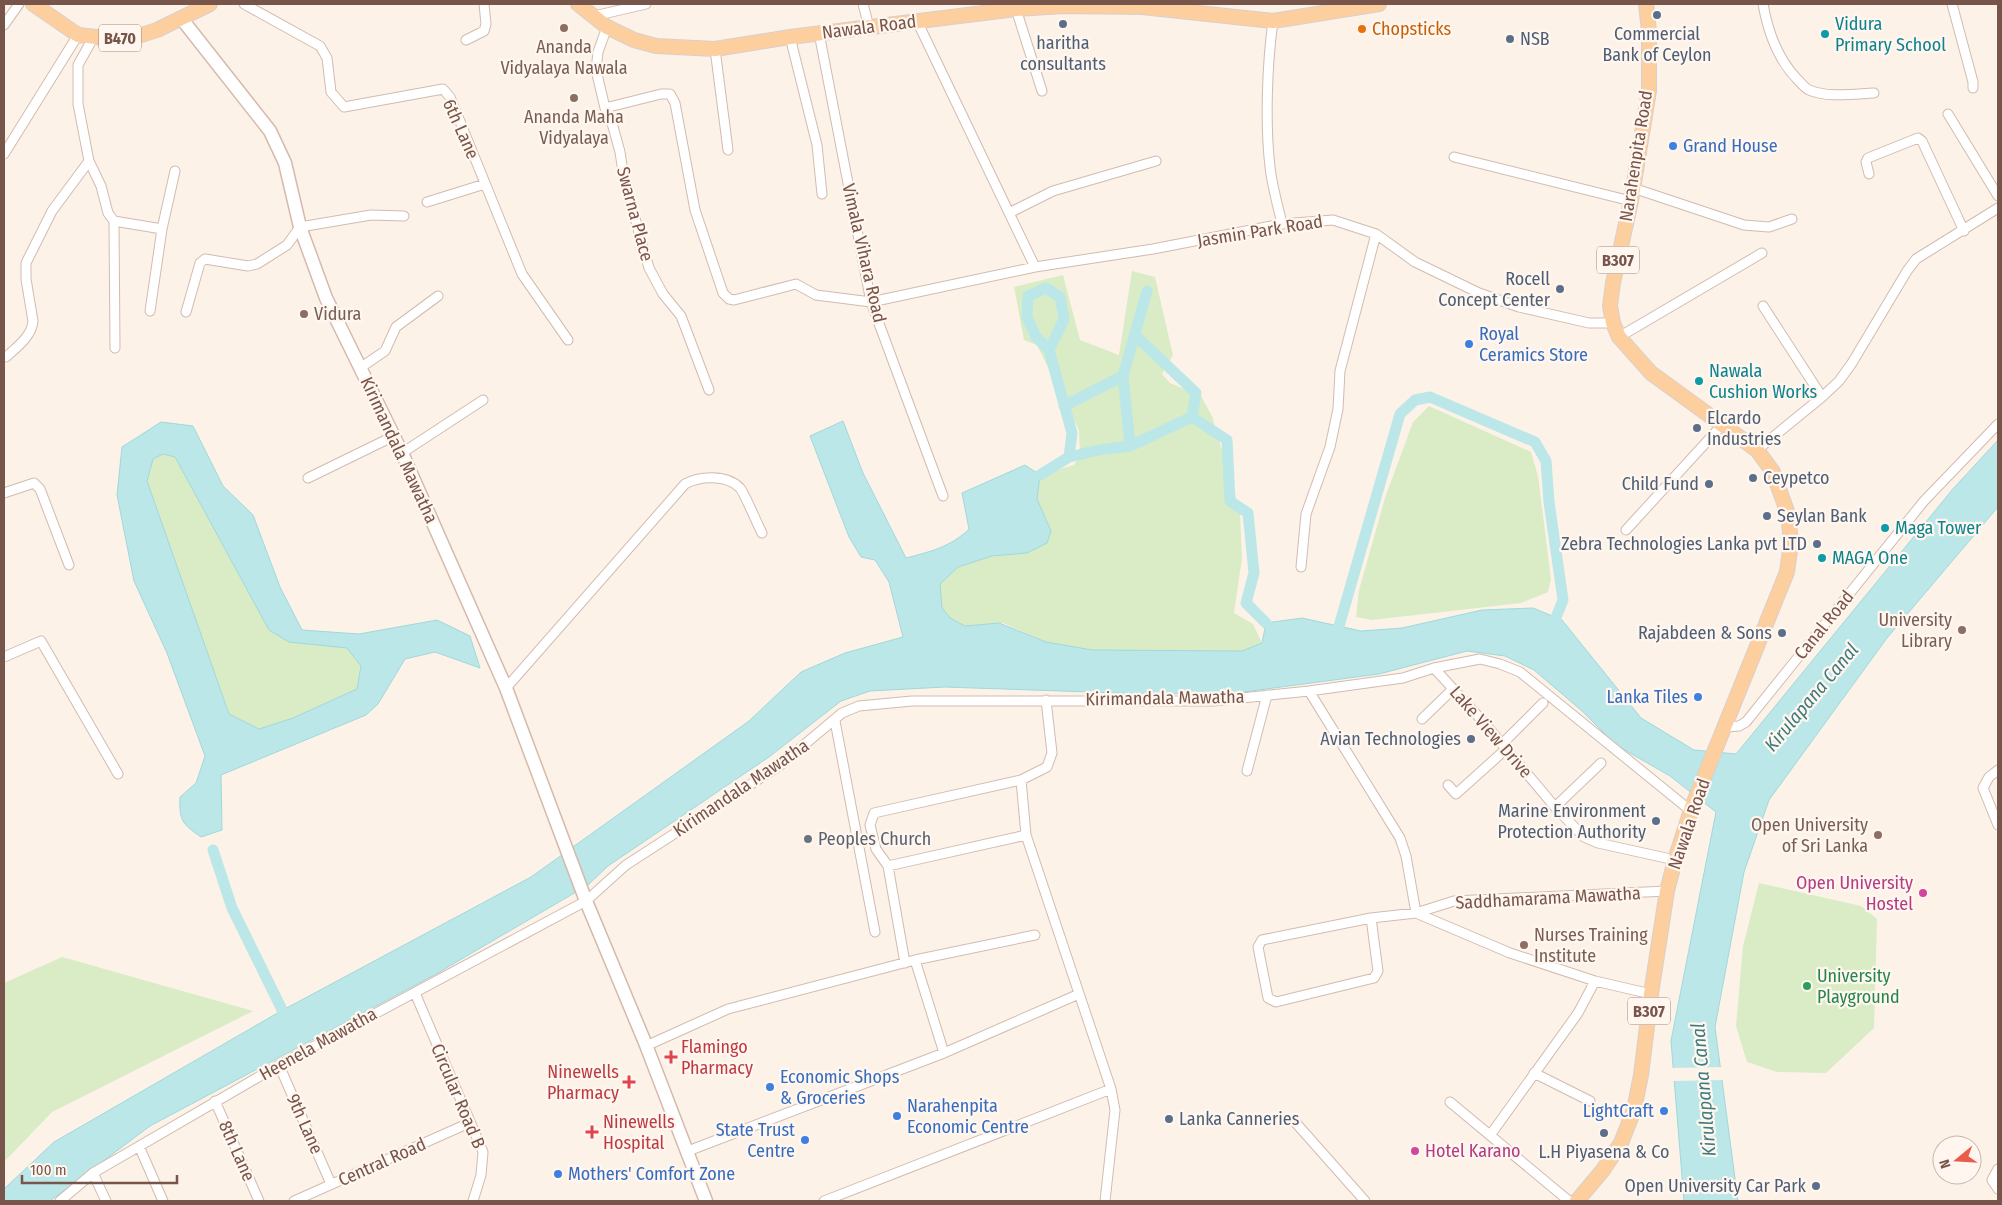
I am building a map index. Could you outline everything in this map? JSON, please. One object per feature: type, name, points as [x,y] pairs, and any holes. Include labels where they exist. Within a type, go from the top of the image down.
[{"type":"main road","name":"B470","points":[[34,4],[78,35],[115,39],[135,37],[157,30],[210,4]]},
{"type":"main road","name":"Nawala Road","points":[[578,4],[608,27],[634,40],[656,46],[715,49],[790,36],[917,21],[976,9],[1064,5],[1133,6],[1177,8],[1273,21],[1379,4]]},
{"type":"main road","name":"Narahenpita Road","points":[[1646,4],[1649,31],[1648,91],[1632,194],[1613,283],[1610,306],[1613,323],[1619,337],[1650,373],[1757,450]]},
{"type":"main road","name":"Kirimandala Mawatha","points":[[181,18],[270,131],[285,163],[300,227],[326,298],[402,453],[506,688],[586,901],[646,1046],[706,1201]]},
{"type":"main road","name":"Nawala Road","points":[[1577,1201],[1603,1170],[1621,1143],[1634,1110],[1641,1075],[1667,891],[1675,860],[1692,809],[1787,572],[1791,543],[1788,514],[1773,472],[1757,450]]},
{"type":"street","points":[[4,25],[19,4]]},
{"type":"street","name":"6th Lane","points":[[244,4],[320,46],[327,58],[331,92],[344,107],[443,89],[450,97],[522,274],[568,340]]},
{"type":"street","points":[[466,40],[484,31],[486,24],[484,4]]},
{"type":"street","points":[[594,16],[646,4]]},
{"type":"street","points":[[863,4],[869,27]]},
{"type":"street","points":[[1763,4],[1767,26],[1777,51],[1789,70],[1808,90],[1834,95],[1874,93]]},
{"type":"street","points":[[1952,4],[1973,88]]},
{"type":"street","points":[[1016,8],[1042,92]]},
{"type":"street","points":[[917,21],[1034,267]]},
{"type":"street","points":[[1273,21],[1270,42],[1268,140],[1270,170],[1282,224]]},
{"type":"street","name":"Swarna Place","points":[[608,27],[598,52],[596,70],[605,108],[612,123],[620,152],[624,179],[649,268],[663,294],[681,316],[709,390]]},
{"type":"street","name":"Vimala Vihara Road","points":[[819,33],[871,302],[943,496]]},
{"type":"street","points":[[4,154],[78,35]]},
{"type":"street","points":[[790,36],[816,145],[822,194]]},
{"type":"street","points":[[93,38],[78,65],[78,104],[89,161],[102,186],[108,213],[114,221],[115,348]]},
{"type":"street","points":[[715,49],[728,150]]},
{"type":"street","name":"Jasmin Park Road","points":[[605,108],[661,94],[670,94],[675,103],[695,210],[723,293],[734,300],[796,284],[816,295],[871,302],[1034,267],[1153,249],[1282,224],[1333,220],[1376,234],[1415,262],[1480,293],[1528,309],[1589,323],[1613,323]]},
{"type":"street","points":[[1948,114],[1998,196]]},
{"type":"street","points":[[1869,174],[1866,162],[1868,158],[1918,138],[1922,141],[1964,231]]},
{"type":"street","points":[[1454,157],[1632,194],[1744,225],[1769,227],[1792,220]]},
{"type":"street","points":[[6,357],[26,338],[32,328],[33,321],[26,279],[26,263],[52,211],[89,161]]},
{"type":"street","points":[[1009,212],[1053,191],[1156,161]]},
{"type":"street","points":[[150,311],[162,229],[176,171]]},
{"type":"street","points":[[427,202],[485,184]]},
{"type":"street","points":[[1757,450],[1822,397],[1838,380],[1852,362],[1907,271],[1916,260],[1998,208]]},
{"type":"street","points":[[186,312],[200,263],[205,259],[248,266],[257,264],[287,246],[300,227],[371,215],[404,216]]},
{"type":"street","points":[[114,221],[162,229]]},
{"type":"street","points":[[1301,567],[1306,514],[1330,447],[1338,409],[1340,371],[1376,234]]},
{"type":"street","points":[[1619,337],[1762,253]]},
{"type":"street","points":[[360,368],[385,351],[396,327],[438,296]]},
{"type":"street","points":[[1763,306],[1822,397]]},
{"type":"street","points":[[402,453],[482,400]]},
{"type":"street","name":"Canal Road","points":[[1725,727],[1739,726],[1746,722],[1924,501],[1998,424]]},
{"type":"street","points":[[1626,530],[1722,425]]},
{"type":"street","points":[[308,478],[394,436]]},
{"type":"street","points":[[506,688],[685,484],[694,479],[726,479],[740,488],[762,533]]},
{"type":"street","points":[[4,493],[34,483],[40,489],[69,565]]},
{"type":"street","points":[[4,657],[41,641],[118,774]]},
{"type":"street","name":"Kirimandala Mawatha","points":[[586,901],[626,864],[779,766],[835,721],[842,713],[859,706],[903,702],[1046,700],[1213,701],[1309,691],[1403,678],[1434,668],[1480,659],[1520,672],[1692,809]]},
{"type":"street","name":"Lake View Drive","points":[[1434,668],[1504,746],[1555,807],[1584,837],[1675,860]]},
{"type":"street","points":[[1422,719],[1453,689]]},
{"type":"street","points":[[1309,691],[1400,838],[1406,856],[1416,913],[1510,953],[1596,981],[1651,994]]},
{"type":"street","points":[[1247,771],[1266,695]]},
{"type":"street","points":[[904,963],[888,866],[876,849],[870,825],[874,812],[1021,780],[1047,766],[1052,753],[1046,700]]},
{"type":"street","points":[[1448,785],[1456,794],[1504,746],[1543,703]]},
{"type":"street","points":[[835,721],[875,932]]},
{"type":"street","points":[[1555,807],[1601,763]]},
{"type":"street","points":[[1998,770],[1988,777],[1983,788],[1998,825]]},
{"type":"street","points":[[1021,780],[1026,835],[1111,1089],[1115,1110],[1105,1201]]},
{"type":"street","points":[[888,866],[1026,835]]},
{"type":"street","name":"Saddhamarama Mawatha","points":[[1371,918],[1378,971],[1374,978],[1276,1002],[1268,998],[1258,947],[1262,940],[1371,918],[1416,913],[1454,901],[1667,891]]},
{"type":"street","name":"Heenela Mawatha","points":[[60,1201],[93,1173],[279,1065],[586,901]]},
{"type":"street","points":[[646,1046],[728,1009],[915,960],[1034,935]]},
{"type":"street","points":[[915,960],[944,1053]]},
{"type":"street","points":[[1491,1134],[1578,1013],[1596,981]]},
{"type":"street","name":"Circular Road B","points":[[415,993],[483,1152],[481,1175],[473,1201]]},
{"type":"street","points":[[688,1151],[944,1053],[1079,994]]},
{"type":"street","name":"9th Lane","points":[[279,1065],[331,1184]]},
{"type":"street","points":[[1534,1073],[1590,1100]]},
{"type":"street","points":[[824,1201],[1111,1089]]},
{"type":"street","name":"8th Lane","points":[[216,1101],[259,1201]]},
{"type":"street","points":[[1450,1102],[1491,1134],[1569,1201]]},
{"type":"street","points":[[1295,1122],[1365,1201]]},
{"type":"street","name":"Central Road","points":[[294,1201],[469,1123]]},
{"type":"street","points":[[139,1146],[163,1201]]},
{"type":"street","points":[[1998,1169],[1992,1180],[1998,1189]]},
{"type":"street","points":[[93,1173],[106,1201]]},
{"type":"green space","points":[[1132,271],[1155,277],[1173,355],[1162,374],[1170,383],[1201,396],[1212,416],[1240,513],[1242,558],[1234,613],[1253,624],[1262,643],[1242,651],[1092,650],[1046,642],[1003,623],[965,626],[950,618],[942,608],[940,584],[958,567],[992,556],[1026,553],[1051,531],[1037,499],[1040,475],[1074,465],[1080,455],[1079,430],[1037,345],[1024,340],[1014,287],[1063,275],[1080,340],[1119,355]]},
{"type":"green space","points":[[1429,406],[1531,452],[1538,476],[1551,579],[1548,592],[1521,603],[1372,620],[1356,617],[1359,590],[1385,498],[1413,422]]},
{"type":"green space","points":[[163,454],[175,457],[269,630],[289,642],[347,648],[361,666],[357,689],[293,718],[259,729],[229,714],[147,481],[153,459]]},
{"type":"green space","name":"University Playground","points":[[1759,883],[1861,906],[1877,919],[1874,1028],[1826,1073],[1777,1072],[1747,1062],[1736,1026],[1743,946]]},
{"type":"green space","points":[[62,957],[253,1011],[52,1112],[4,1162],[4,983]]},
{"type":"water","name":"Kirulapana Canal","points":[[843,421],[863,473],[906,558],[947,545],[969,529],[962,493],[1025,465],[1040,475],[1037,499],[1051,531],[1047,543],[1027,553],[992,556],[958,567],[940,584],[942,608],[950,618],[965,626],[999,623],[1046,642],[1092,650],[1242,651],[1262,643],[1266,623],[1302,618],[1361,631],[1402,628],[1482,610],[1533,608],[1562,620],[1641,718],[1694,750],[1736,754],[1952,490],[1998,440],[1998,507],[1887,638],[1769,800],[1744,872],[1715,1027],[1738,1201],[1684,1201],[1671,1041],[1716,812],[1670,776],[1616,745],[1582,711],[1534,670],[1505,656],[1467,651],[1379,674],[1236,693],[1148,694],[945,687],[870,691],[841,701],[769,757],[608,866],[588,885],[436,974],[150,1126],[50,1201],[4,1201],[4,1189],[54,1142],[281,1011],[531,877],[749,721],[801,672],[845,653],[903,637],[889,582],[875,560],[861,557],[849,537],[810,436]]},
{"type":"water","points":[[161,422],[193,426],[223,486],[253,515],[280,587],[302,630],[359,634],[437,620],[470,636],[480,668],[435,652],[405,659],[378,704],[366,715],[221,775],[222,830],[201,837],[183,821],[180,811],[180,797],[196,783],[205,756],[167,653],[134,581],[117,495],[122,447]],"holes":[[[163,454],[175,457],[269,630],[289,642],[347,648],[361,666],[357,689],[293,718],[259,729],[229,714],[147,481],[153,459]]]},
{"type":"pier","points":[[1723,1067],[1725,1080],[1672,1081],[1671,1068]]},
{"type":"waterway","points":[[1040,475],[1069,457],[1072,433],[1049,350],[1036,337],[1027,317],[1028,296],[1046,288],[1060,297],[1064,319],[1049,350]]},
{"type":"waterway","points":[[1130,446],[1123,376],[1147,291]]},
{"type":"waterway","points":[[1135,335],[1196,393],[1192,417]]},
{"type":"waterway","points":[[1064,406],[1123,376]]},
{"type":"waterway","points":[[1335,640],[1400,414],[1415,400],[1430,397],[1535,442],[1546,461],[1549,502],[1563,600],[1551,630]]},
{"type":"waterway","points":[[1069,457],[1099,450],[1130,446],[1192,417],[1227,440],[1230,501],[1248,513],[1254,573],[1246,603],[1266,623]]},
{"type":"waterway","points":[[213,850],[232,908],[289,1024]]},
{"type":"place","name":"Commercial Bank of Ceylon","points":[[1657,15]]},
{"type":"place","name":"haritha consultants","points":[[1063,24]]},
{"type":"place","name":"Ananda Vidyalaya Nawala","points":[[564,28]]},
{"type":"place","name":"Chopsticks","points":[[1362,29]]},
{"type":"place","name":"Vidura Primary School","points":[[1825,34]]},
{"type":"place","name":"NSB","points":[[1510,39]]},
{"type":"place","name":"Ananda Maha Vidyalaya","points":[[574,98]]},
{"type":"place","name":"Grand House","points":[[1673,146]]},
{"type":"place","name":"Rocell Concept Center","points":[[1560,289]]},
{"type":"place","name":"Vidura","points":[[304,314]]},
{"type":"place","name":"Royal Ceramics Store","points":[[1469,344]]},
{"type":"place","name":"Nawala Cushion Works","points":[[1699,381]]},
{"type":"place","name":"Elcardo Industries","points":[[1697,428]]},
{"type":"place","name":"Ceypetco","points":[[1753,478]]},
{"type":"place","name":"Child Fund","points":[[1709,484]]},
{"type":"place","name":"Seylan Bank","points":[[1767,516]]},
{"type":"place","name":"Maga Tower","points":[[1885,528]]},
{"type":"place","name":"Zebra Technologies Lanka pvt LTD","points":[[1817,544]]},
{"type":"place","name":"MAGA One","points":[[1822,558]]},
{"type":"place","name":"University Library","points":[[1962,630]]},
{"type":"place","name":"Rajabdeen & Sons","points":[[1782,633]]},
{"type":"place","name":"Lanka Tiles","points":[[1698,697]]},
{"type":"place","name":"Avian Technologies","points":[[1471,739]]},
{"type":"place","name":"Marine Environment Protection Authority","points":[[1656,821]]},
{"type":"place","name":"Open University of Sri Lanka","points":[[1878,835]]},
{"type":"place","name":"Peoples Church","points":[[808,839]]},
{"type":"place","name":"Open University Hostel","points":[[1923,893]]},
{"type":"place","name":"Nurses Training Institute","points":[[1524,945]]},
{"type":"place","name":"University Playground","points":[[1807,986]]},
{"type":"place","name":"Flamingo Pharmacy","points":[[671,1057]]},
{"type":"place","name":"Ninewells Pharmacy","points":[[629,1082]]},
{"type":"place","name":"Economic Shops & Groceries","points":[[770,1087]]},
{"type":"place","name":"LightCraft","points":[[1664,1111]]},
{"type":"place","name":"Narahenpita Economic Centre","points":[[897,1116]]},
{"type":"place","name":"Lanka Canneries","points":[[1169,1119]]},
{"type":"place","name":"Ninewells Hospital","points":[[592,1132]]},
{"type":"place","name":"L.H Piyasena & Co","points":[[1604,1133]]},
{"type":"place","name":"State Trust Centre","points":[[805,1140]]},
{"type":"place","name":"Hotel Karano","points":[[1415,1151]]},
{"type":"place","name":"Mothers' Comfort Zone","points":[[558,1174]]},
{"type":"place","name":"Open University Car Park","points":[[1816,1186]]}]
